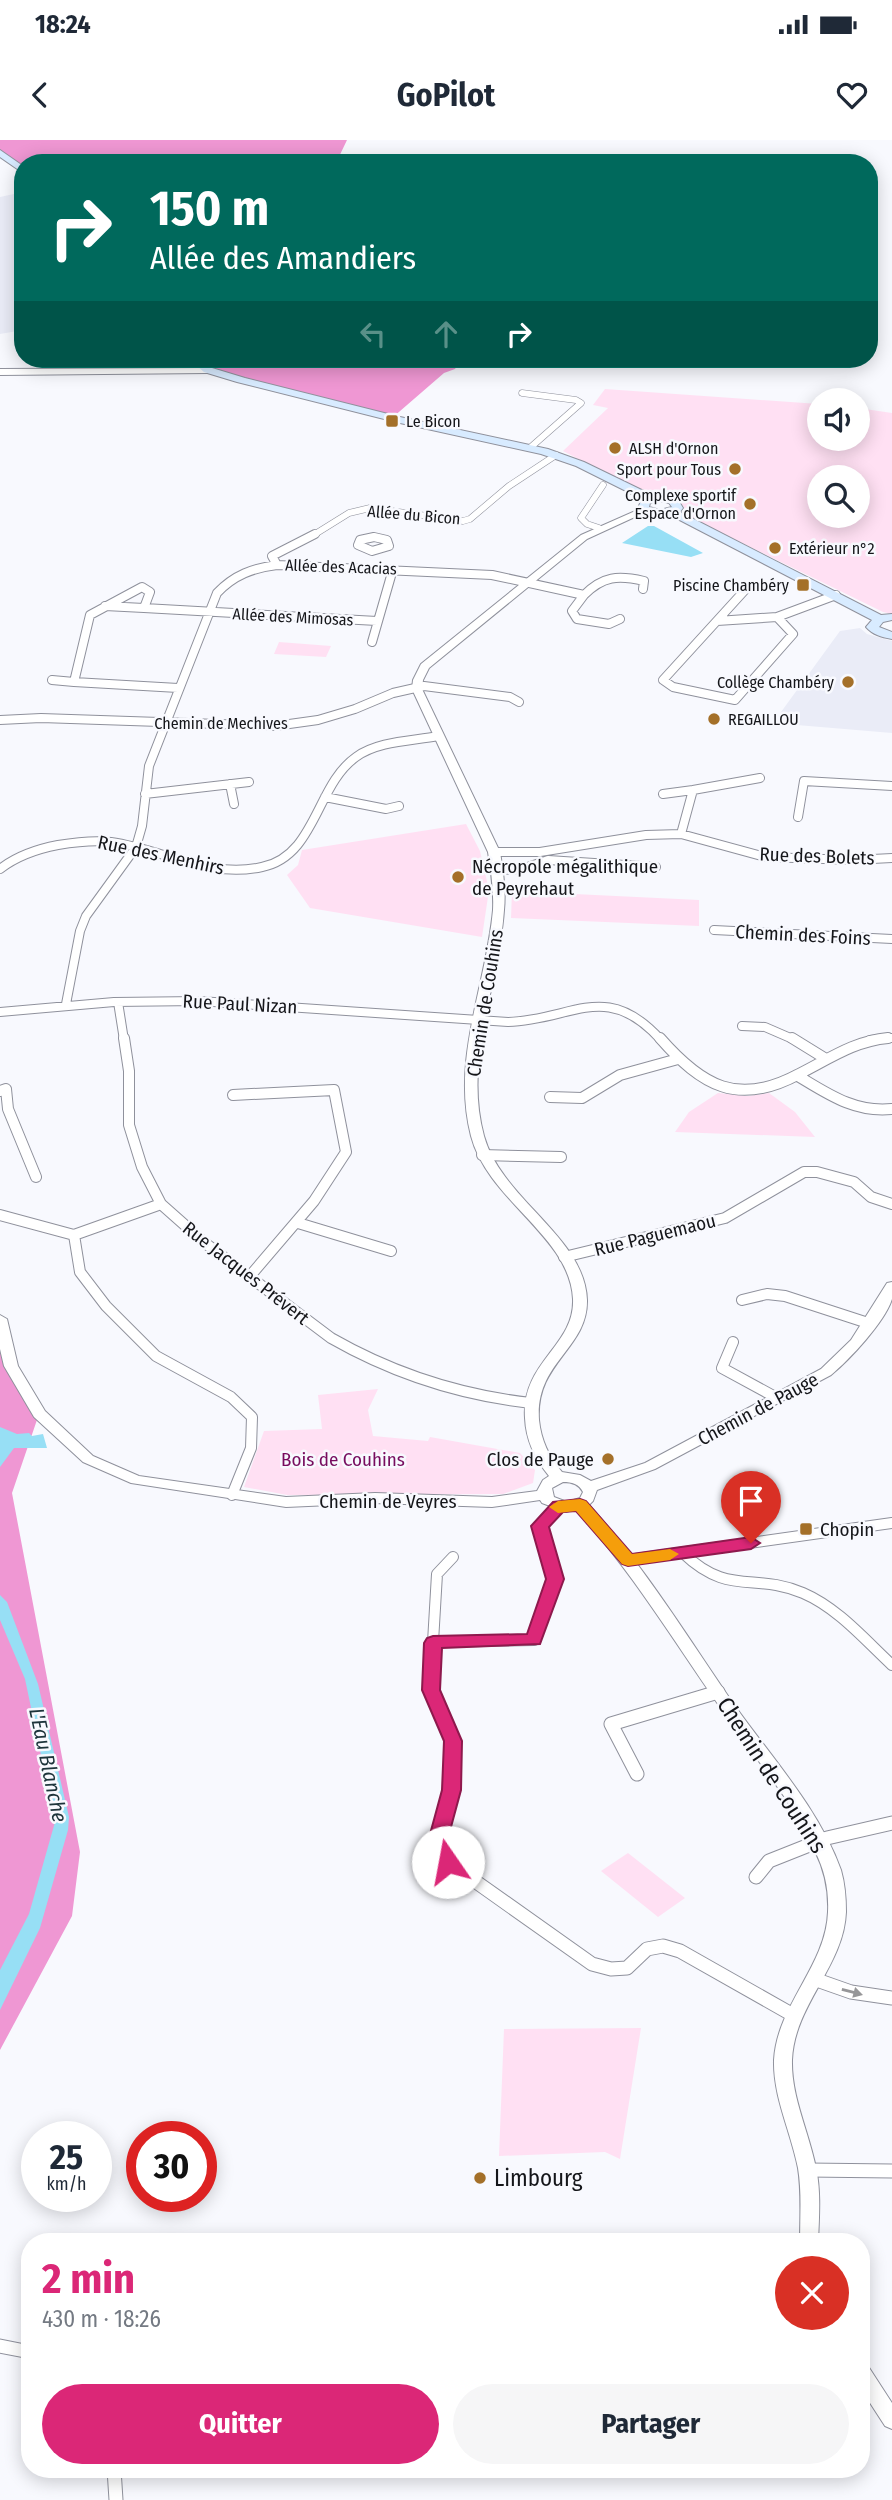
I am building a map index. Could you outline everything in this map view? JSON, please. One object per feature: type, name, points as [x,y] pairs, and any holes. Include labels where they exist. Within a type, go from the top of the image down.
[{"type":"main road","points":[[214,368],[400,420],[531,447],[555,455],[648,504],[659,513],[672,512],[886,618]]},
{"type":"main road","points":[[886,618],[872,624],[874,630],[892,636]]},
{"type":"street","points":[[0,372],[172,368]]},
{"type":"street","points":[[522,393],[576,400],[581,403],[531,447]]},
{"type":"street","name":"Allée du Bicon","points":[[277,565],[272,556],[360,510],[392,509],[463,522],[555,455]]},
{"type":"street","points":[[599,528],[587,524],[581,518],[603,485]]},
{"type":"street","points":[[417,689],[425,666],[584,537],[648,504]]},
{"type":"street","points":[[378,569],[385,554],[383,550]]},
{"type":"street","name":"Allée des Acacias","points":[[136,847],[142,826],[149,766],[217,593],[233,577],[277,565],[393,569],[492,575],[584,595]]},
{"type":"street","name":"Allée des Mimosas","points":[[372,642],[393,569]]},
{"type":"street","points":[[621,619],[609,624],[577,619],[572,611],[601,579],[611,576],[644,581],[643,589]]},
{"type":"street","points":[[74,682],[90,615],[142,587],[150,592],[144,608]]},
{"type":"street","points":[[745,590],[663,680],[673,687],[735,699],[793,634],[777,617]]},
{"type":"street","points":[[717,621],[777,617],[836,595]]},
{"type":"street","name":"Allée des Mimosas","points":[[104,606],[377,621]]},
{"type":"street","points":[[52,680],[178,688]]},
{"type":"street","name":"Chemin de Mechives","points":[[0,720],[41,718],[275,726],[318,720],[355,709],[393,693],[435,687],[510,697],[519,702]]},
{"type":"street","name":"Chemin de Couhins","points":[[417,689],[494,852],[499,870],[498,933],[471,1072],[473,1111],[482,1155],[496,1180],[534,1218],[564,1257],[579,1290],[579,1313],[568,1338],[536,1385],[531,1404]]},
{"type":"street","name":"Rue des Menhirs","points":[[0,869],[12,858],[43,848],[89,840],[136,847],[212,868],[245,871],[280,862],[296,846],[325,797],[353,758],[378,748],[438,736]]},
{"type":"street","points":[[663,794],[760,778]]},
{"type":"street","points":[[798,817],[804,781],[891,787]]},
{"type":"street","points":[[145,794],[249,782]]},
{"type":"street","points":[[230,784],[234,804]]},
{"type":"street","points":[[681,834],[693,790]]},
{"type":"street","points":[[325,797],[386,808],[399,806]]},
{"type":"street","name":"Rue des Bolets","points":[[494,852],[540,852],[646,835],[681,834],[765,857],[853,860],[892,858]]},
{"type":"street","points":[[66,1004],[70,975],[86,916],[136,847]]},
{"type":"street","points":[[499,870],[522,869],[548,860],[656,867]]},
{"type":"street","name":"Chemin des Foins","points":[[714,930],[892,939]]},
{"type":"street","name":"Rue Jacques Prévert","points":[[118,1002],[129,1071],[129,1125],[142,1167],[161,1204],[205,1243],[331,1338],[375,1362],[441,1385],[531,1404]]},
{"type":"street","name":"Rue Paul Nizan","points":[[0,1012],[66,1004],[228,1002],[522,1022],[579,1007],[598,1005],[618,1008],[638,1017],[701,1081],[734,1091],[767,1089],[798,1076],[866,1040],[892,1038]]},
{"type":"street","points":[[742,1026],[757,1024],[771,1028],[826,1059]]},
{"type":"street","points":[[550,1097],[582,1098],[620,1075],[678,1059]]},
{"type":"street","points":[[798,1076],[855,1108],[872,1112],[892,1109]]},
{"type":"street","points":[[0,1091],[6,1089],[8,1109],[36,1177]]},
{"type":"street","points":[[233,1095],[334,1090],[346,1152],[329,1183],[298,1223],[250,1276]]},
{"type":"street","points":[[482,1155],[561,1157]]},
{"type":"street","name":"Rue Paguemaou","points":[[564,1257],[730,1216],[804,1172],[817,1172],[854,1182],[871,1197],[892,1204]]},
{"type":"street","points":[[0,1215],[74,1235],[161,1204]]},
{"type":"street","points":[[298,1223],[391,1251]]},
{"type":"street","points":[[74,1235],[80,1272],[106,1306],[156,1356],[231,1397],[252,1417],[251,1447],[232,1496]]},
{"type":"street","name":"Chemin de Pauge","points":[[589,1487],[650,1466],[835,1366],[871,1324],[892,1286]]},
{"type":"street","points":[[742,1300],[767,1294],[785,1296],[871,1324]]},
{"type":"street","name":"Chemin de Veyres","points":[[0,1319],[11,1366],[39,1414],[88,1459],[136,1480],[286,1502],[374,1498],[492,1502],[544,1495]]},
{"type":"street","points":[[733,1342],[722,1368],[778,1398]]},
{"type":"street","points":[[531,1404],[537,1446],[559,1478]]},
{"type":"street","points":[[559,1478],[577,1478],[589,1487],[589,1497],[580,1505],[559,1506],[544,1495],[546,1486],[559,1478]]},
{"type":"street","name":"Chemin de Couhins","points":[[580,1505],[628,1560],[788,1792],[834,1875],[838,1903],[834,1938],[793,2015],[785,2039],[784,2068],[808,2170],[809,2233]]},
{"type":"street","points":[[433,1643],[534,1640],[555,1579],[540,1526],[559,1506]]},
{"type":"street","points":[[628,1560],[892,1523]]},
{"type":"street","points":[[683,1553],[708,1576],[726,1581],[779,1585],[822,1603],[892,1665]]},
{"type":"street","points":[[453,1557],[438,1574],[433,1643],[431,1690],[453,1741],[452,1790],[439,1838],[440,1853],[448,1862],[592,1964],[611,1969],[627,1968],[647,1949],[663,1946],[680,1951],[793,2015]]},
{"type":"street","points":[[637,1774],[611,1724],[718,1692]]},
{"type":"street","points":[[755,1877],[769,1861],[827,1838],[892,1824]]},
{"type":"street","points":[[814,1979],[851,1992],[892,1998]]},
{"type":"street","points":[[808,2170],[892,2171]]},
{"type":"street","points":[[0,2346],[21,2350]]},
{"type":"street","points":[[870,2386],[892,2420]]},
{"type":"street","points":[[115,2478],[116,2500]]},
{"type":"shaded area","points":[[0,140],[347,140],[340,154],[14,154],[14,163],[0,153]]},
{"type":"shaded area","points":[[14,194],[14,332],[0,334],[0,197]]},
{"type":"shaded area","points":[[214,368],[456,368],[444,373],[392,418],[241,380]]},
{"type":"shaded area","name":"Collège Chambéry","points":[[860,628],[867,634],[892,641],[892,733],[773,723],[840,631]]},
{"type":"shaded area","points":[[0,1319],[11,1366],[39,1414],[12,1493],[80,1852],[72,1916],[0,2050]]},
{"type":"green space","name":"Complexe sportif Espace d'Ornon","points":[[605,389],[807,403],[807,451],[870,451],[870,410],[892,413],[892,614],[683,514],[684,507],[676,499],[644,492],[563,451],[608,408],[593,405]]},
{"type":"green space","points":[[279,642],[331,646],[326,657],[274,654]]},
{"type":"green space","points":[[466,824],[480,851],[489,890],[482,937],[310,908],[287,875],[298,865],[302,850]]},
{"type":"green space","points":[[512,891],[699,900],[699,926],[511,918]]},
{"type":"green space","points":[[718,1093],[748,1096],[769,1093],[795,1112],[815,1137],[675,1132],[689,1112]]},
{"type":"green space","name":"Bois de Couhins","points":[[378,1389],[368,1410],[373,1436],[428,1441],[430,1437],[520,1453],[535,1470],[533,1483],[503,1494],[287,1495],[244,1487],[264,1431],[322,1429],[318,1395]]},
{"type":"green space","points":[[628,1853],[685,1898],[658,1917],[601,1871]]},
{"type":"green space","points":[[641,2028],[620,2159],[605,2152],[499,2156],[504,2029]]},
{"type":"water","points":[[648,526],[654,526],[703,553],[691,557],[622,543]]},
{"type":"water","points":[[0,1427],[17,1434],[43,1434],[47,1448],[14,1448],[0,1467]]},
{"type":"water","name":"L'Eau Blanche","points":[[0,1595],[7,1602],[38,1684],[69,1817],[68,1830],[40,1928],[0,2010],[0,1970],[29,1914],[55,1822],[25,1679],[0,1620]]},
{"type":"slow traffic","points":[[558,1507],[580,1505],[628,1560],[670,1554]]},
{"type":"place","name":"Le Bicon","points":[[392,421]]},
{"type":"place","name":"ALSH d'Ornon","points":[[615,448]]},
{"type":"place","name":"Sport pour Tous","points":[[735,469]]},
{"type":"place","name":"Complexe sportif Espace d'Ornon","points":[[750,504]]},
{"type":"place","name":"Extérieur n°2","points":[[775,548]]},
{"type":"place","name":"Piscine Chambéry","points":[[803,585]]},
{"type":"place","name":"Collège Chambéry","points":[[848,682]]},
{"type":"place","name":"REGAILLOU","points":[[714,719]]},
{"type":"place","name":"Nécropole mégalithique de Peyrehaut","points":[[458,877]]},
{"type":"place","name":"Clos de Pauge","points":[[608,1459]]},
{"type":"place","name":"Chopin","points":[[806,1529]]},
{"type":"place","name":"Limbourg","points":[[480,2178]]},
{"type":"route","points":[[448,1862],[440,1853],[439,1838],[452,1790],[453,1741],[431,1690],[433,1643],[534,1640],[555,1579],[540,1526],[549,1516],[559,1506],[580,1505],[628,1560],[751,1543]]}]
